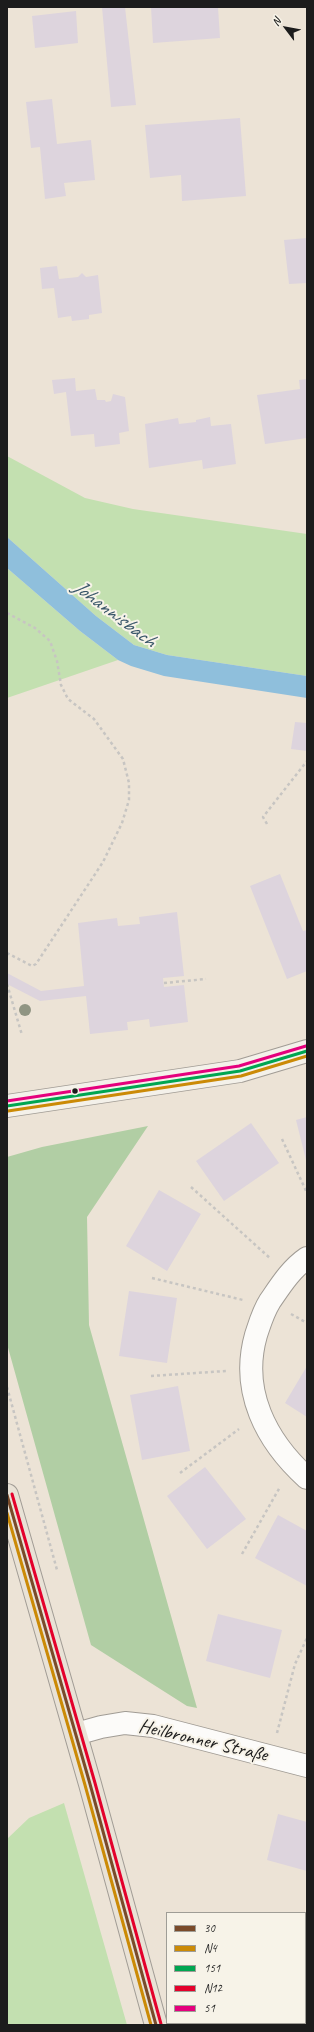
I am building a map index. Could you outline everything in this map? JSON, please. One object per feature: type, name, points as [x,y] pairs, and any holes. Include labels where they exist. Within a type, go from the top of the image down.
[{"type":"main road","points":[[7,1106],[240,1072],[307,1051]]},
{"type":"main road","points":[[7,1495],[76,1734],[156,2025]]},
{"type":"street","points":[[300,1471],[279,1449],[260,1413],[252,1386],[251,1369],[255,1340],[267,1306],[288,1275],[307,1258]]},
{"type":"street","name":"Heilbronner Straße","points":[[76,1734],[101,1727],[125,1723],[153,1726],[307,1766]]},
{"type":"path","points":[[7,613],[35,628],[50,641],[57,661],[60,685],[68,698],[94,718],[123,759],[129,783],[129,800],[122,823],[103,862],[36,964],[32,966],[7,953]]},
{"type":"path","points":[[267,824],[263,817],[307,761]]},
{"type":"path","points":[[164,983],[206,979]]},
{"type":"path","points":[[7,984],[22,1035]]},
{"type":"path","points":[[282,1139],[307,1193]]},
{"type":"path","points":[[191,1187],[288,1275]]},
{"type":"path","points":[[152,1278],[267,1306]]},
{"type":"path","points":[[151,1376],[251,1369]]},
{"type":"path","points":[[7,1387],[59,1576]]},
{"type":"path","points":[[180,1473],[260,1413]]},
{"type":"path","points":[[242,1554],[300,1471]]},
{"type":"path","points":[[270,1756],[295,1664],[307,1638]]},
{"type":"green space","points":[[7,456],[85,498],[133,509],[307,534],[307,676],[167,655],[134,645],[96,616],[7,537]]},
{"type":"green space","points":[[7,568],[80,631],[118,660],[7,698]]},
{"type":"green space","points":[[148,1126],[87,1217],[89,1325],[197,1708],[187,1706],[91,1645],[7,1344],[7,1157],[42,1147]]},
{"type":"green space","points":[[64,1803],[127,2025],[7,2025],[7,1839],[29,1818]]},
{"type":"water","points":[[7,537],[96,616],[134,645],[167,655],[307,676],[307,698],[164,676],[131,666],[118,660],[80,631],[7,568]]},
{"type":"building","points":[[102,7],[125,7],[136,105],[111,107]]},
{"type":"building","points":[[151,7],[218,7],[220,38],[153,43]]},
{"type":"building","points":[[76,11],[78,43],[35,48],[32,16]]},
{"type":"building","points":[[52,99],[57,144],[91,140],[95,180],[64,183],[66,196],[45,199],[40,147],[31,148],[26,102]]},
{"type":"building","points":[[240,118],[246,196],[182,201],[181,175],[150,178],[145,125]]},
{"type":"building","points":[[307,238],[307,283],[289,284],[284,240]]},
{"type":"building","points":[[57,266],[59,279],[78,277],[82,273],[86,277],[98,275],[102,313],[89,315],[89,319],[72,321],[71,316],[58,318],[54,288],[42,289],[40,268]]},
{"type":"building","points":[[75,378],[76,391],[95,389],[97,400],[105,400],[106,402],[111,401],[113,394],[125,397],[129,431],[119,433],[120,444],[95,447],[94,434],[71,436],[66,392],[54,394],[52,380]]},
{"type":"building","points":[[307,379],[307,438],[265,444],[257,395],[300,389],[299,380]]},
{"type":"building","points":[[210,417],[211,426],[231,424],[236,464],[203,469],[202,460],[149,468],[145,424],[178,418],[179,424],[196,422],[196,420]]},
{"type":"building","points":[[295,722],[307,723],[307,751],[291,749]]},
{"type":"building","points":[[280,874],[303,931],[307,930],[307,971],[287,979],[250,886]]},
{"type":"building","points":[[177,912],[184,976],[163,978],[164,987],[184,985],[188,1022],[150,1027],[149,1019],[127,1022],[128,1030],[90,1034],[86,996],[40,1001],[7,984],[7,973],[41,991],[84,986],[78,923],[117,918],[118,926],[140,924],[139,917]]},
{"type":"building","points":[[307,1117],[307,1160],[306,1160],[296,1120]]},
{"type":"building","points":[[251,1123],[279,1163],[224,1201],[196,1161]]},
{"type":"building","points":[[159,1190],[201,1214],[167,1271],[126,1246]]},
{"type":"building","points":[[129,1291],[177,1298],[167,1363],[119,1356]]},
{"type":"building","points":[[307,1366],[307,1417],[285,1403]]},
{"type":"building","points":[[178,1386],[190,1451],[142,1460],[130,1395]]},
{"type":"building","points":[[205,1467],[246,1519],[207,1549],[167,1496]]},
{"type":"building","points":[[278,1515],[307,1531],[307,1586],[255,1558]]},
{"type":"building","points":[[218,1614],[282,1630],[270,1678],[206,1661]]},
{"type":"building","points":[[278,1814],[307,1822],[307,1871],[267,1860]]},
{"type":"building","points":[[307,2003],[307,2025],[295,2025],[306,2024]]},
{"type":"transit line","name":"51","points":[[7,1101],[239,1066],[306,1046]]},
{"type":"transit line","name":"151","points":[[7,1106],[240,1071],[307,1051]]},
{"type":"transit line","name":"N4","points":[[8,1111],[241,1076],[307,1056]]},
{"type":"transit line","name":"N12","points":[[12,1494],[95,1783],[161,2024]]},
{"type":"transit line","name":"30","points":[[7,1495],[90,1784],[156,2025]]},
{"type":"transit line","name":"N4","points":[[7,1513],[85,1785],[151,2025]]},
{"type":"water label","name":"Johannisbach","points":[[114,614]]}]
